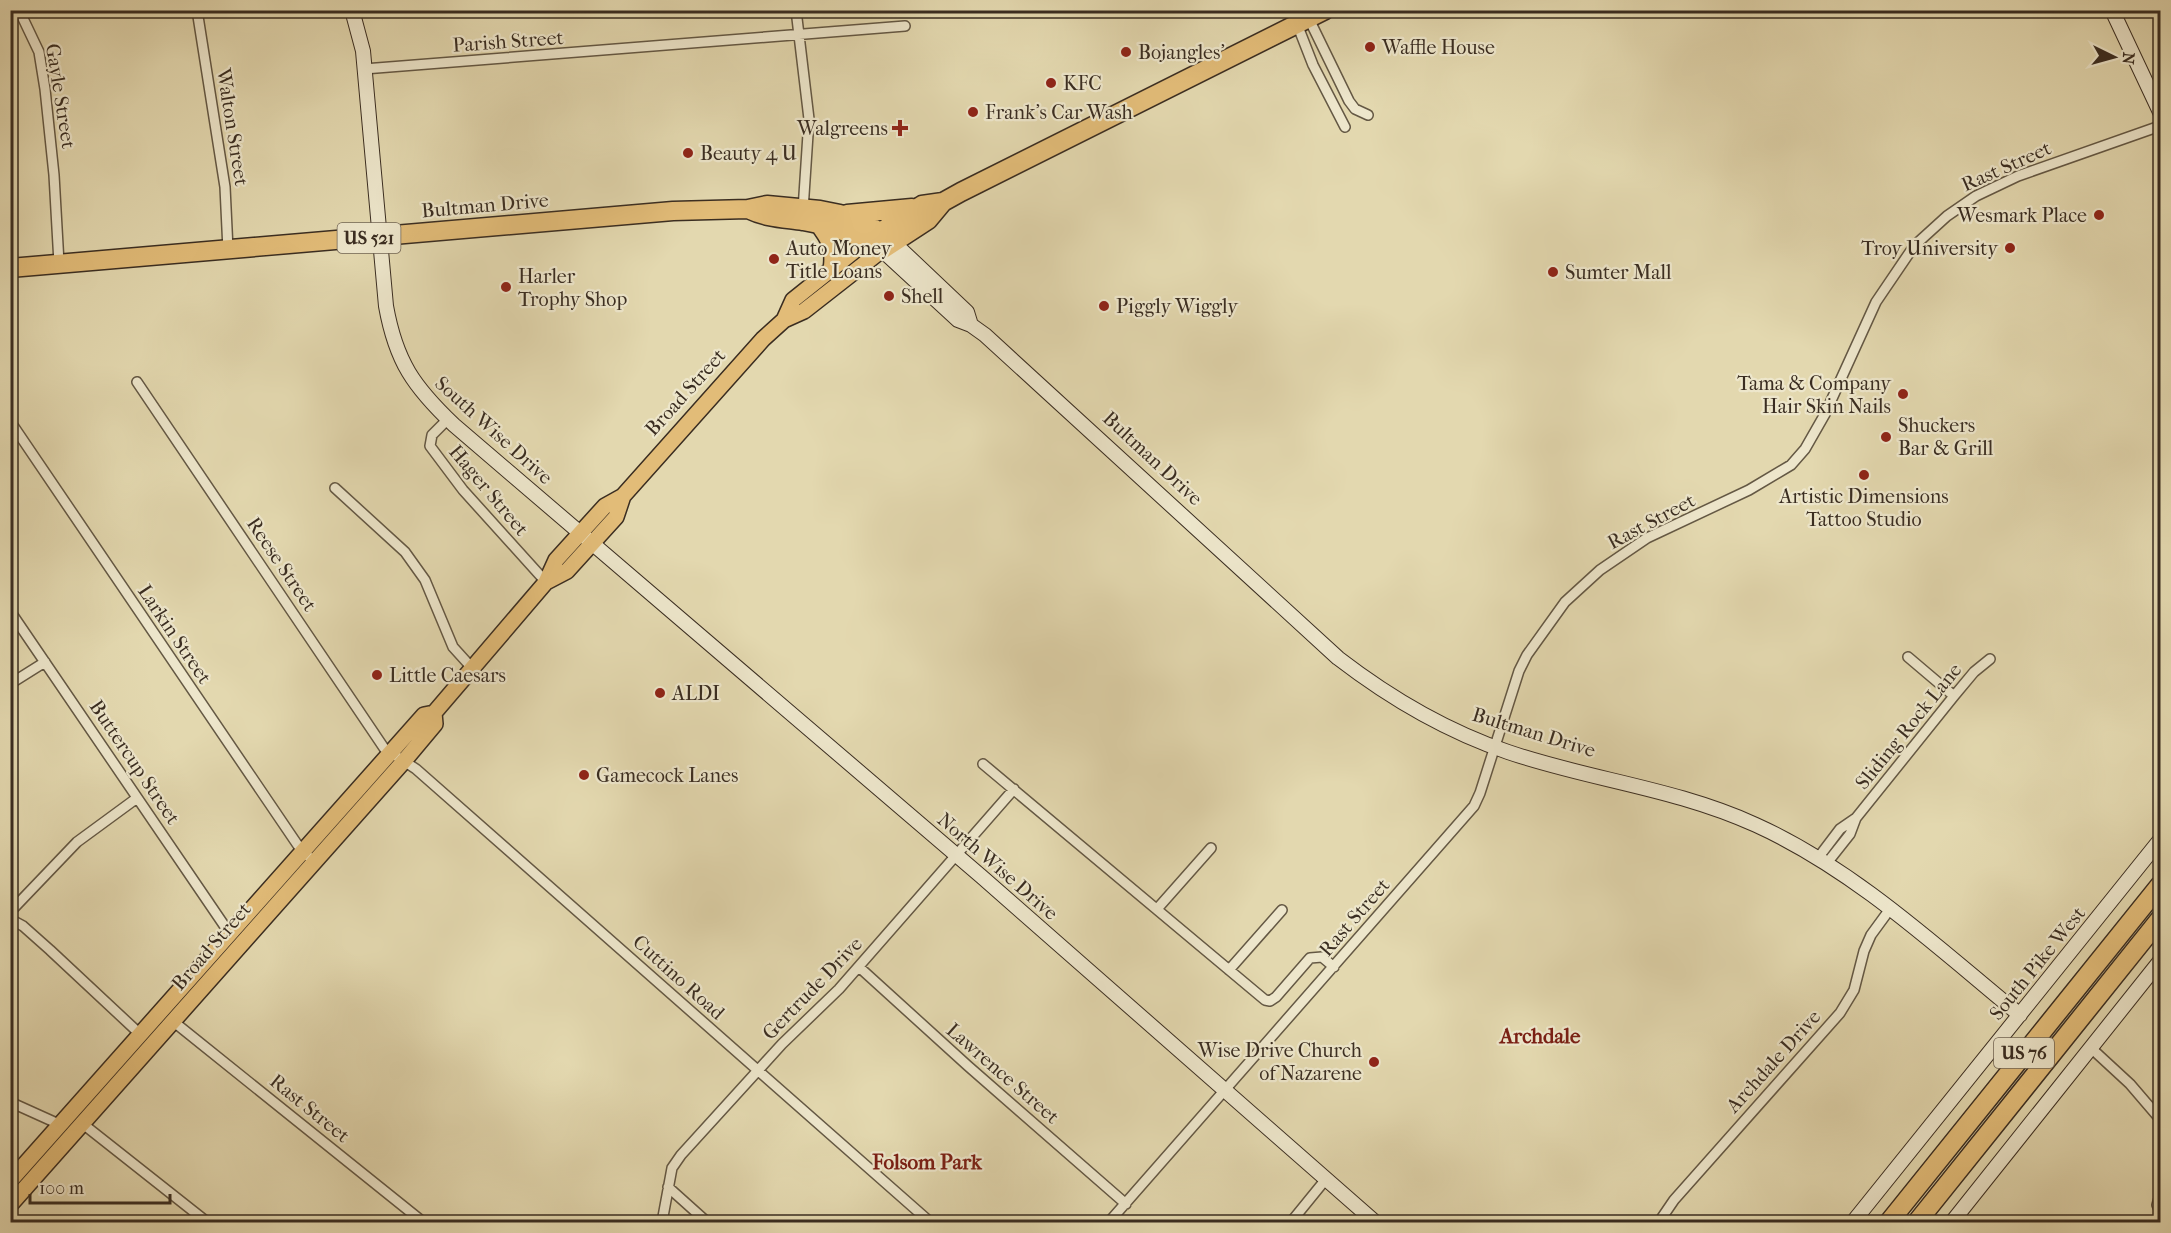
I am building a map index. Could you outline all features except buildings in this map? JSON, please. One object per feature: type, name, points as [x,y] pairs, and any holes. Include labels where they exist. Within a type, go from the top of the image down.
[{"type":"highway","name":"Broad Street","points":[[880,241],[922,205],[943,202],[1034,154],[1311,18]]},
{"type":"highway","name":"Broad Street","points":[[880,241],[928,220],[943,202]]},
{"type":"highway","name":"US 521","points":[[840,214],[917,208]]},
{"type":"highway","name":"Bultman Drive","points":[[10,268],[673,211],[748,209],[766,217],[808,218],[840,214],[880,241]]},
{"type":"highway","name":"Bultman Drive","points":[[808,218],[880,241]]},
{"type":"highway","points":[[808,218],[831,241],[833,266]]},
{"type":"highway","name":"US 76","points":[[1889,1222],[2160,885]]},
{"type":"highway","name":"US 76","points":[[1917,1222],[2160,919]]},
{"type":"main road","name":"Broad Street","points":[[784,320],[793,300],[833,266],[880,241]]},
{"type":"main road","name":"Broad Street","points":[[11,1181],[303,852],[397,757],[435,724],[434,713],[546,582],[567,571],[604,506],[623,496],[749,354],[784,320],[804,311],[880,241]]},
{"type":"main road","name":"Broad Street","points":[[10,1205],[315,862],[397,757]]},
{"type":"street","name":"Gayle Street","points":[[19,10],[39,52],[45,89],[54,175],[59,263]]},
{"type":"street","name":"Walton Street","points":[[197,10],[225,188],[228,250]]},
{"type":"street","name":"South Wise Drive","points":[[352,10],[363,51],[374,165],[378,237],[386,306],[394,345],[407,371],[448,419],[586,538]]},
{"type":"street","points":[[796,10],[809,119],[808,218]]},
{"type":"street","points":[[2112,10],[2160,112]]},
{"type":"street","points":[[1311,18],[1349,101],[1355,109],[1368,115]]},
{"type":"street","points":[[1311,18],[1313,65],[1345,127]]},
{"type":"street","name":"Parish Street","points":[[364,69],[904,26]]},
{"type":"street","name":"Rast Street","points":[[1109,1222],[1474,806],[1509,698],[1527,655],[1551,620],[1578,589],[1647,538],[1768,480],[1791,465],[1804,450],[1825,414],[1876,302],[1914,246],[1947,216],[1976,196],[2018,176],[2160,126]]},
{"type":"street","name":"Bultman Drive","points":[[880,241],[967,312],[971,325],[1338,658],[1398,701],[1446,727],[1495,747],[1538,761],[1662,791],[1704,804],[1756,825],[1823,861],[1890,909],[2020,1015]]},
{"type":"street","name":"Reese Street","points":[[137,382],[383,746],[397,757]]},
{"type":"street","name":"Hager Street","points":[[448,419],[432,435],[430,446],[463,490],[546,582]]},
{"type":"street","name":"Larkin Street","points":[[10,421],[303,852],[315,862]]},
{"type":"street","points":[[334,488],[405,552],[425,580],[453,647],[472,668]]},
{"type":"street","name":"North Wise Drive","points":[[586,538],[957,855],[1375,1222]]},
{"type":"street","name":"Buttercup Street","points":[[10,611],[230,934]]},
{"type":"street","points":[[1908,657],[1954,696]]},
{"type":"street","name":"Sliding Rock Lane","points":[[1823,861],[1840,829],[1856,818],[1974,672],[1990,659]]},
{"type":"street","points":[[10,684],[45,662]]},
{"type":"street","name":"Cuttino Road","points":[[397,757],[424,776],[930,1222]]},
{"type":"street","points":[[983,764],[1261,998],[1270,1001],[1276,998],[1310,958],[1322,957],[1334,967]]},
{"type":"street","name":"Gertrude Drive","points":[[662,1222],[672,1168],[681,1155],[758,1071],[859,968],[1014,789]]},
{"type":"street","points":[[10,912],[77,842],[137,798]]},
{"type":"street","name":"South Pike West","points":[[1853,1222],[2160,840]]},
{"type":"street","points":[[1157,909],[1211,848]]},
{"type":"street","name":"Archdale Drive","points":[[1659,1222],[1674,1200],[1840,1013],[1854,990],[1871,934],[1890,909]]},
{"type":"street","points":[[1229,970],[1282,910]]},
{"type":"street","points":[[10,919],[23,926],[141,1035]]},
{"type":"street","points":[[1952,1222],[2160,961]]},
{"type":"street","name":"Lawrence Street","points":[[859,968],[1126,1204]]},
{"type":"street","name":"Rast Street","points":[[174,1022],[423,1222]]},
{"type":"street","points":[[2091,1048],[2130,1084],[2160,1119]]},
{"type":"street","points":[[10,1102],[61,1125]]},
{"type":"street","points":[[82,1125],[207,1222]]},
{"type":"street","points":[[1291,1222],[1326,1179]]},
{"type":"street","points":[[668,1187],[707,1222]]},
{"type":"street","points":[[2160,1195],[2157,1205],[2160,1212]]},
{"type":"place","name":"Waffle House","points":[[1370,47]]},
{"type":"place","name":"Bojangles'","points":[[1126,52]]},
{"type":"place","name":"KFC","points":[[1051,83]]},
{"type":"place","name":"Frank's Car Wash","points":[[973,112]]},
{"type":"place","name":"Walgreens","points":[[900,128]]},
{"type":"place","name":"Beauty 4 U","points":[[688,153]]},
{"type":"place","name":"Wesmark Place","points":[[2099,215]]},
{"type":"place","name":"Troy University","points":[[2010,248]]},
{"type":"place","name":"Auto Money Title Loans","points":[[774,259]]},
{"type":"place","name":"Sumter Mall","points":[[1553,272]]},
{"type":"place","name":"Harler Trophy Shop","points":[[506,287]]},
{"type":"place","name":"Shell","points":[[889,296]]},
{"type":"place","name":"Piggly Wiggly","points":[[1104,306]]},
{"type":"place","name":"Tama & Company Hair Skin Nails","points":[[1903,394]]},
{"type":"place","name":"Shuckers Bar & Grill","points":[[1886,437]]},
{"type":"place","name":"Artistic Dimensions Tattoo Studio","points":[[1864,475]]},
{"type":"place","name":"Little Caesars","points":[[377,675]]},
{"type":"place","name":"ALDI","points":[[660,693]]},
{"type":"place","name":"Gamecock Lanes","points":[[584,775]]},
{"type":"place","name":"Wise Drive Church of Nazarene","points":[[1374,1062]]},
{"type":"district","name":"Archdale","points":[[1540,1036]]},
{"type":"district","name":"Folsom Park","points":[[927,1162]]}]
